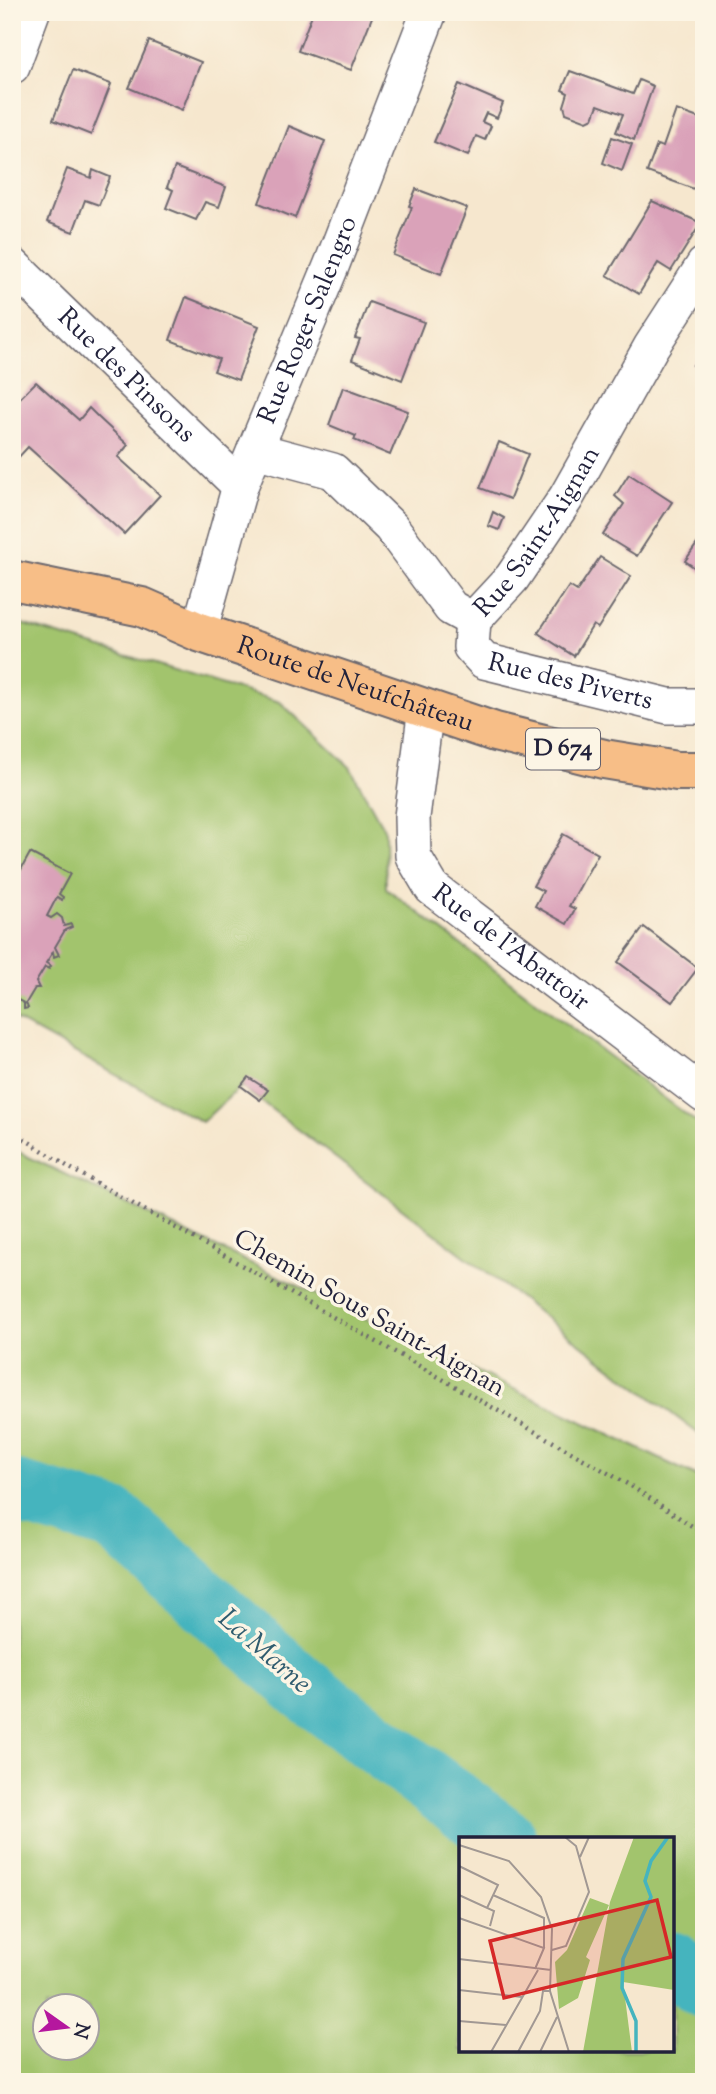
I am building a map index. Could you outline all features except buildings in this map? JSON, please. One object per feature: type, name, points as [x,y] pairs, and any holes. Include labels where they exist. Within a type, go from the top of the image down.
[{"type":"main road","name":"Route de Neufchâteau","points":[[12,579],[142,607],[198,632],[495,732],[604,760],[677,771],[704,771]]},
{"type":"street","points":[[12,66],[32,12]]},
{"type":"street","name":"Rue Roger Salengro","points":[[198,632],[240,486],[332,264],[429,12]]},
{"type":"street","name":"Rue des Pinsons","points":[[12,265],[240,486]]},
{"type":"street","name":"Rue Saint-Aignan","points":[[255,450],[333,471],[391,527],[451,608],[473,620],[512,578],[566,498],[651,347],[704,265]]},
{"type":"street","name":"Rue des Piverts","points":[[473,620],[471,647],[484,662],[668,706],[704,706]]},
{"type":"street","name":"Rue de l'Abattoir","points":[[426,708],[412,817],[413,856],[432,888],[704,1094]]},
{"type":"path","name":"Chemin Sous Saint-Aignan","points":[[12,1131],[70,1168],[631,1486],[704,1534]]},
{"type":"green space","points":[[12,621],[280,702],[350,767],[385,831],[386,888],[704,1128],[704,1438],[241,1086],[202,1122],[12,1018]]},
{"type":"green space","points":[[12,1149],[704,1480],[704,2082],[12,2082]]},
{"type":"waterway","name":"La Marne","points":[[12,1491],[114,1520],[303,1688],[502,1837]]},
{"type":"waterway","name":"La Marne","points":[[674,1964],[704,1987]]}]
